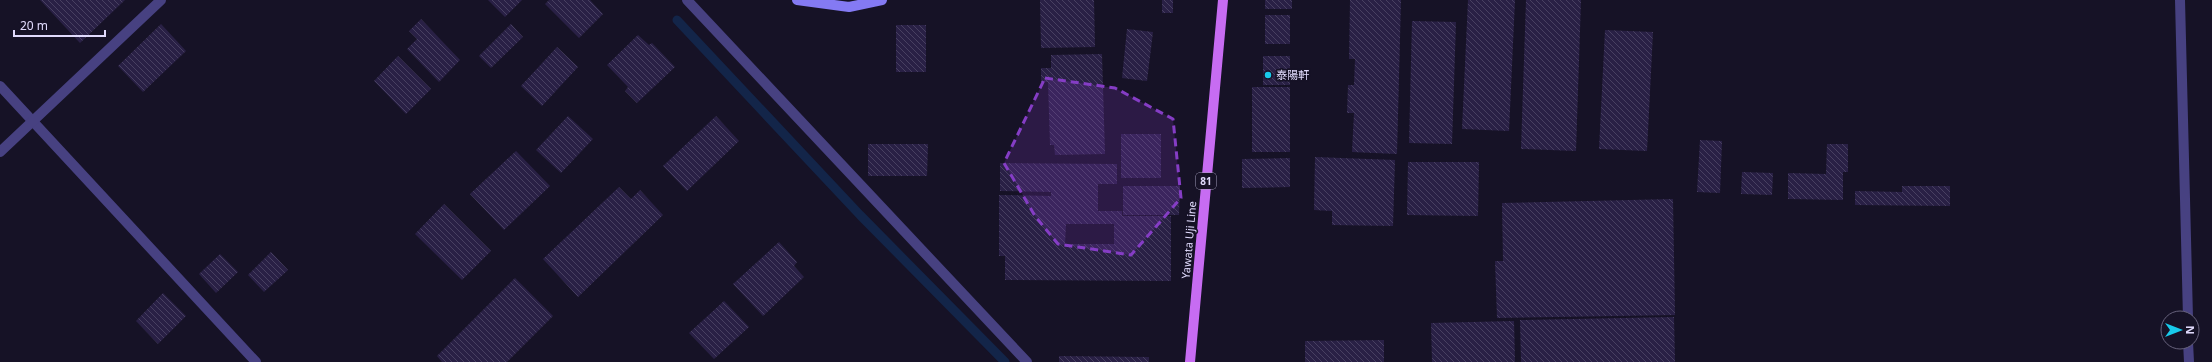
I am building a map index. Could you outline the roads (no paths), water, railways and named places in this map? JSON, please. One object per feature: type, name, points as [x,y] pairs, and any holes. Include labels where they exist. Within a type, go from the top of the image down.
[{"type":"main road","name":"Yawata Uji Line","points":[[1190,362],[1223,0]]},
{"type":"street","points":[[0,152],[161,0]]},
{"type":"street","points":[[687,0],[1027,362]]},
{"type":"street","points":[[797,0],[849,7],[882,0]]},
{"type":"street","points":[[2180,0],[2188,310]]},
{"type":"street","points":[[0,86],[256,362]]},
{"type":"street","points":[[2188,350],[2189,362]]},
{"type":"waterway","points":[[677,20],[860,215],[1005,362]]},
{"type":"place","name":"泰陽軒","points":[[1268,75]]}]
